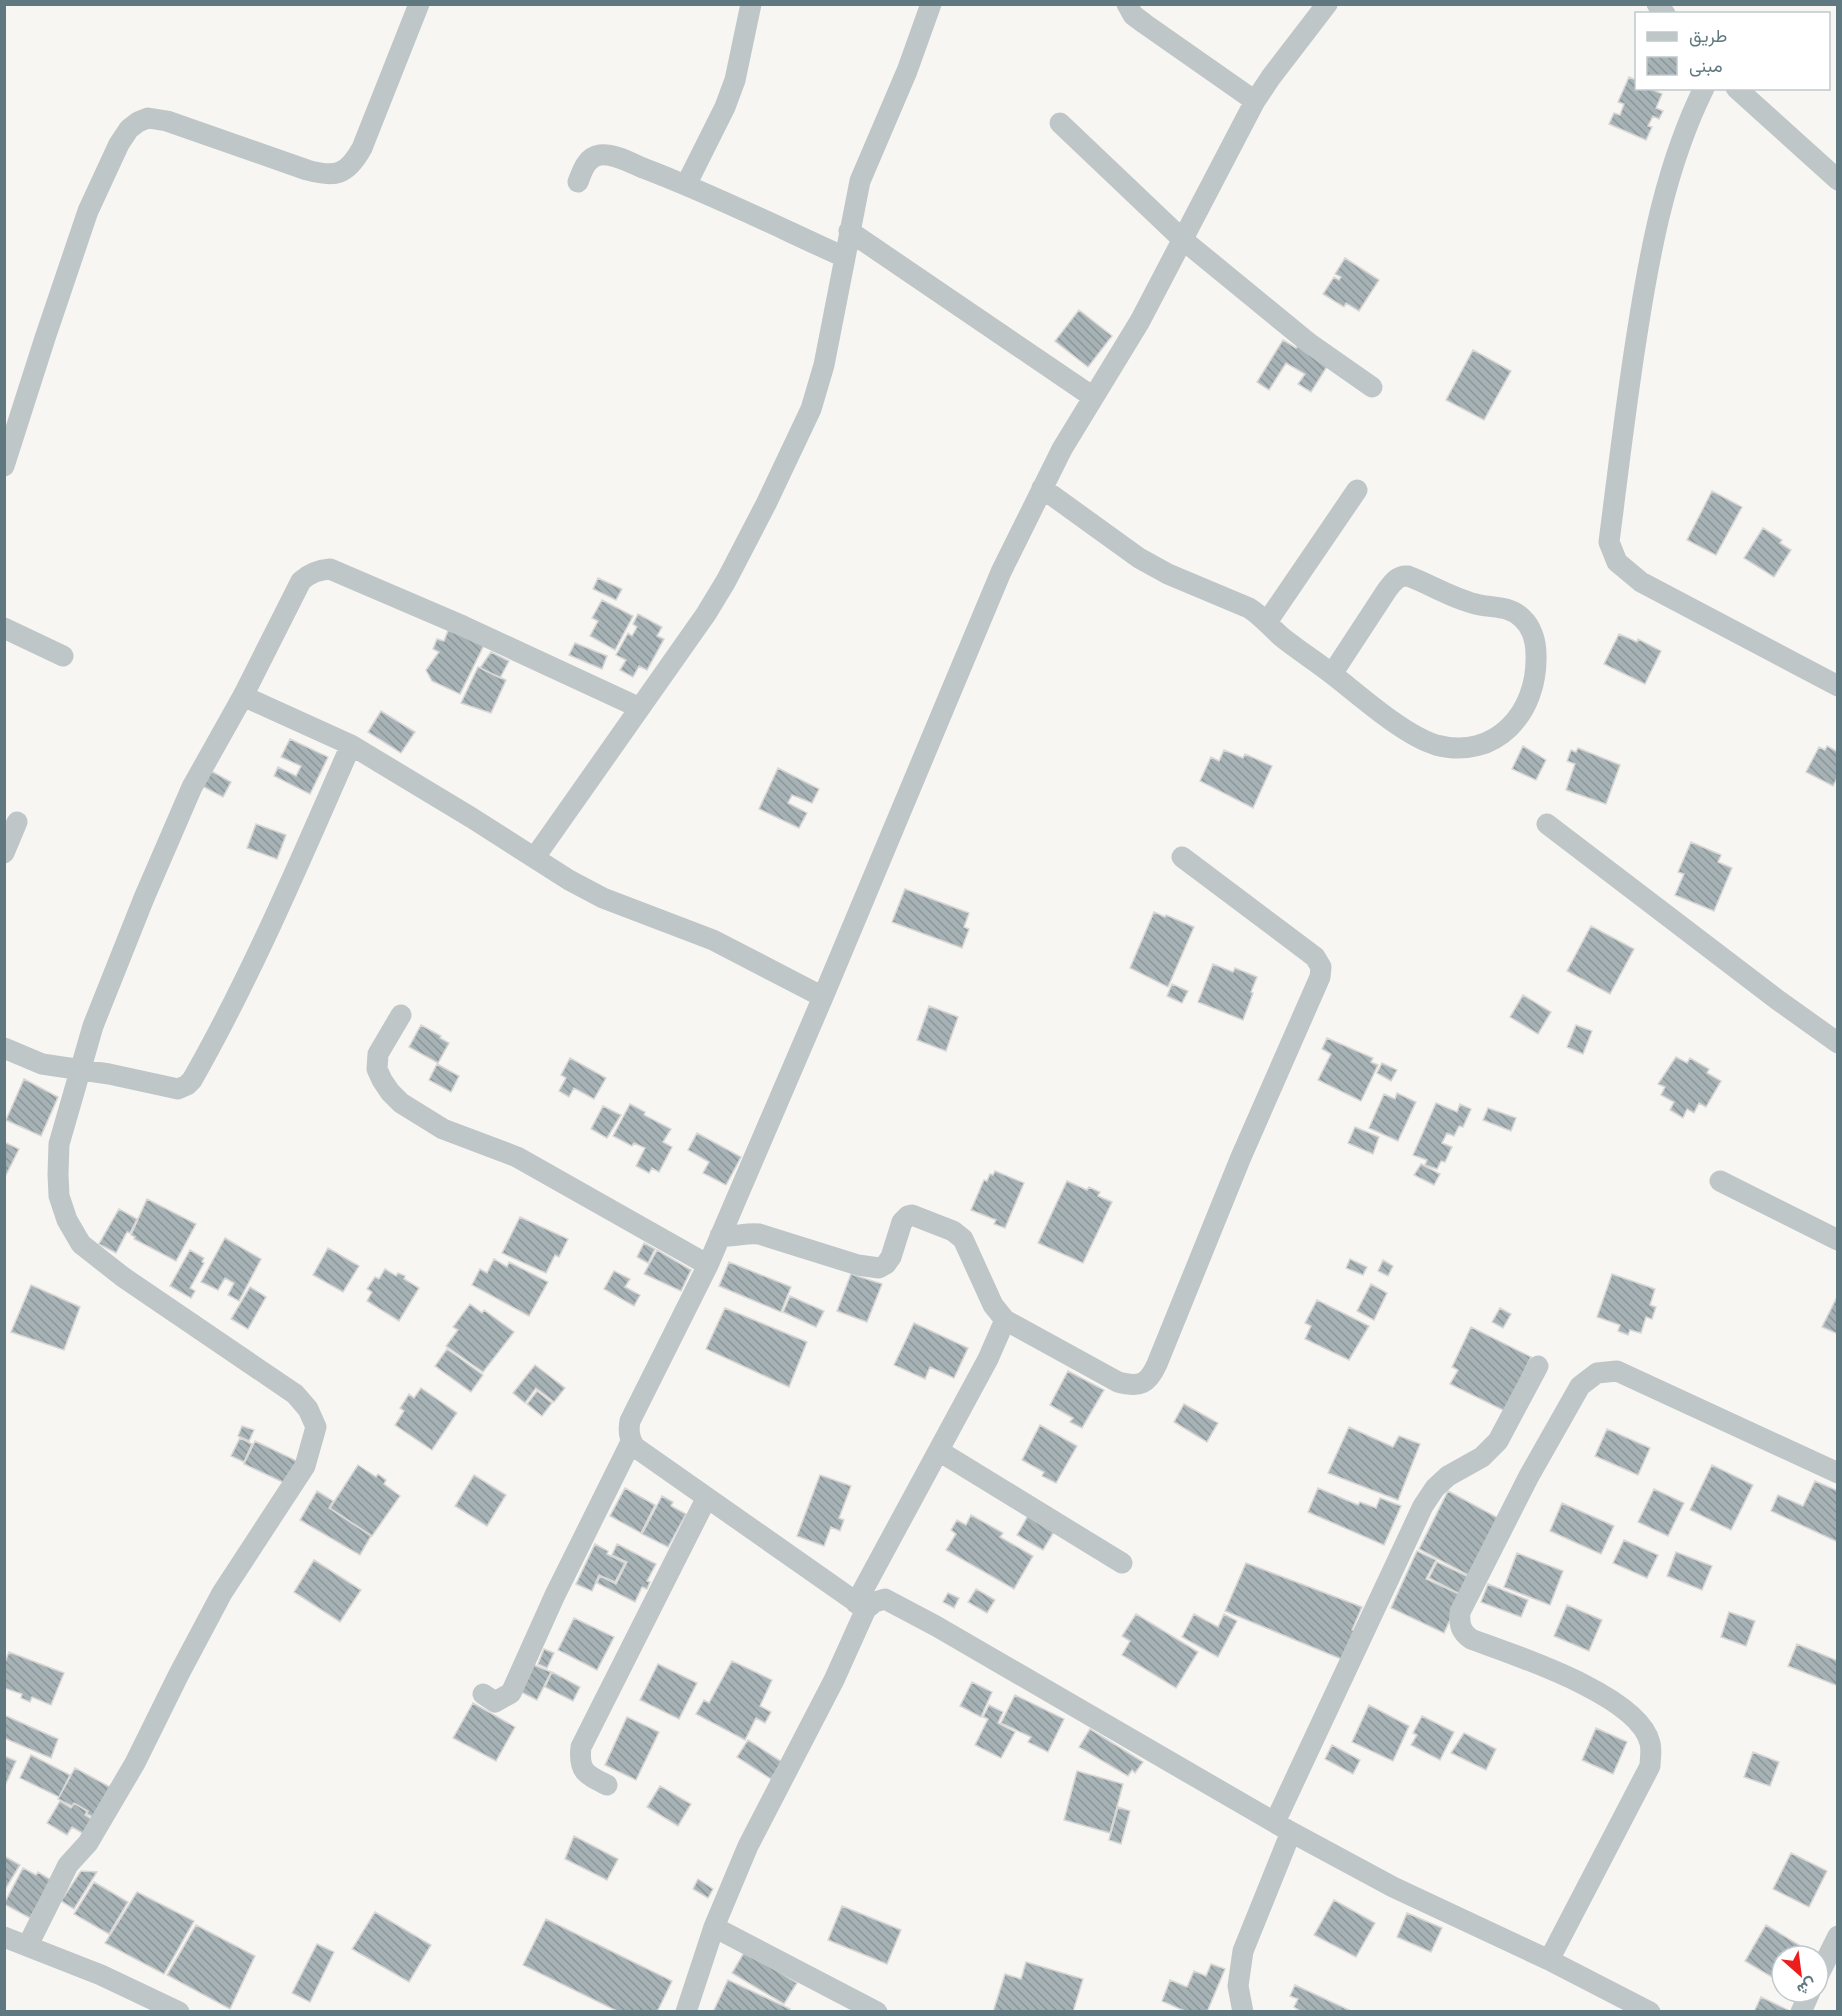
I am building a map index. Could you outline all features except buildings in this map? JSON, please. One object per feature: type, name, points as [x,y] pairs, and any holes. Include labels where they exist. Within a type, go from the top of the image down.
[{"type":"street","points":[[6,455],[88,211],[119,144],[129,129],[148,118],[167,120],[307,170],[325,175],[346,170],[362,148],[419,4]]},
{"type":"street","points":[[686,184],[725,107],[735,80],[751,4]]},
{"type":"street","points":[[535,857],[684,647],[726,581],[811,409],[824,365],[860,181],[907,71],[931,4]]},
{"type":"street","points":[[1127,4],[1133,15],[1255,101]]},
{"type":"street","points":[[861,1606],[636,1447],[631,1442],[628,1432],[630,1421],[708,1265],[823,997],[982,615],[1042,488],[1062,449],[1140,321],[1255,101],[1327,4]]},
{"type":"street","points":[[1703,90],[1676,159],[1658,219],[1645,282],[1627,399],[1609,542],[1617,562],[1641,582],[1838,686]]},
{"type":"street","points":[[1738,90],[1838,180]]},
{"type":"street","points":[[1060,123],[1182,239],[1309,342],[1372,387]]},
{"type":"street","points":[[578,182],[585,166],[592,158],[600,155],[615,157],[686,184],[844,257]]},
{"type":"street","points":[[849,231],[1093,397]]},
{"type":"street","points":[[1042,488],[1139,558],[1168,574],[1249,608],[1282,637],[1373,708],[1422,739],[1435,744],[1468,749],[1481,746],[1496,739],[1511,726],[1529,698],[1537,674],[1536,646],[1532,630],[1523,618],[1511,609],[1478,605],[1408,576],[1402,576],[1394,580],[1332,674]]},
{"type":"street","points":[[1267,622],[1357,490]]},
{"type":"street","points":[[28,1945],[68,1865],[88,1843],[135,1763],[222,1593],[305,1466],[316,1427],[308,1409],[295,1394],[123,1277],[81,1244],[67,1220],[59,1196],[59,1144],[101,1004],[172,831],[215,743],[243,696],[301,581],[319,570],[330,569],[463,626],[640,708]]},
{"type":"street","points":[[4,628],[63,656]]},
{"type":"street","points":[[243,696],[351,745],[569,880],[603,898],[713,940],[823,997]]},
{"type":"street","points":[[4,1048],[42,1064],[109,1074],[178,1089],[187,1085],[214,1040],[277,912],[351,745]]},
{"type":"street","points":[[4,853],[17,822]]},
{"type":"street","points":[[1547,824],[1775,998],[1838,1043]]},
{"type":"street","points":[[720,1236],[759,1234],[858,1265],[879,1268],[891,1257],[902,1222],[912,1215],[953,1231],[963,1239],[993,1305],[1005,1320],[1118,1382],[1132,1386],[1141,1384],[1151,1376],[1241,1157],[1320,977],[1321,967],[1315,957],[1182,857]]},
{"type":"street","points":[[401,1016],[376,1061],[382,1080],[401,1102],[443,1129],[517,1157],[708,1265]]},
{"type":"street","points":[[1720,1181],[1838,1240]]},
{"type":"street","points":[[686,2012],[714,1927],[748,1846],[834,1680],[861,1606],[996,1344],[1005,1320]]},
{"type":"street","points":[[1243,2012],[1238,1986],[1243,1951],[1283,1827],[1423,1506],[1435,1488],[1448,1476],[1482,1457],[1498,1442],[1538,1366]]},
{"type":"street","points":[[1549,1960],[1650,1766],[1650,1742],[1642,1728],[1610,1700],[1557,1671],[1471,1639],[1464,1634],[1459,1622],[1460,1612],[1528,1476],[1580,1386],[1597,1373],[1617,1371],[1838,1473]]},
{"type":"street","points":[[483,1694],[495,1702],[512,1693],[555,1595],[631,1442]]},
{"type":"street","points":[[939,1451],[1122,1563]]},
{"type":"street","points":[[607,1785],[586,1774],[580,1760],[581,1747],[706,1498]]},
{"type":"street","points":[[861,1606],[885,1599],[896,1604],[1283,1827],[1393,1887],[1549,1960],[1650,2012]]},
{"type":"street","points":[[714,1927],[878,2012]]},
{"type":"street","points":[[4,1937],[101,1975],[179,2012]]}]
